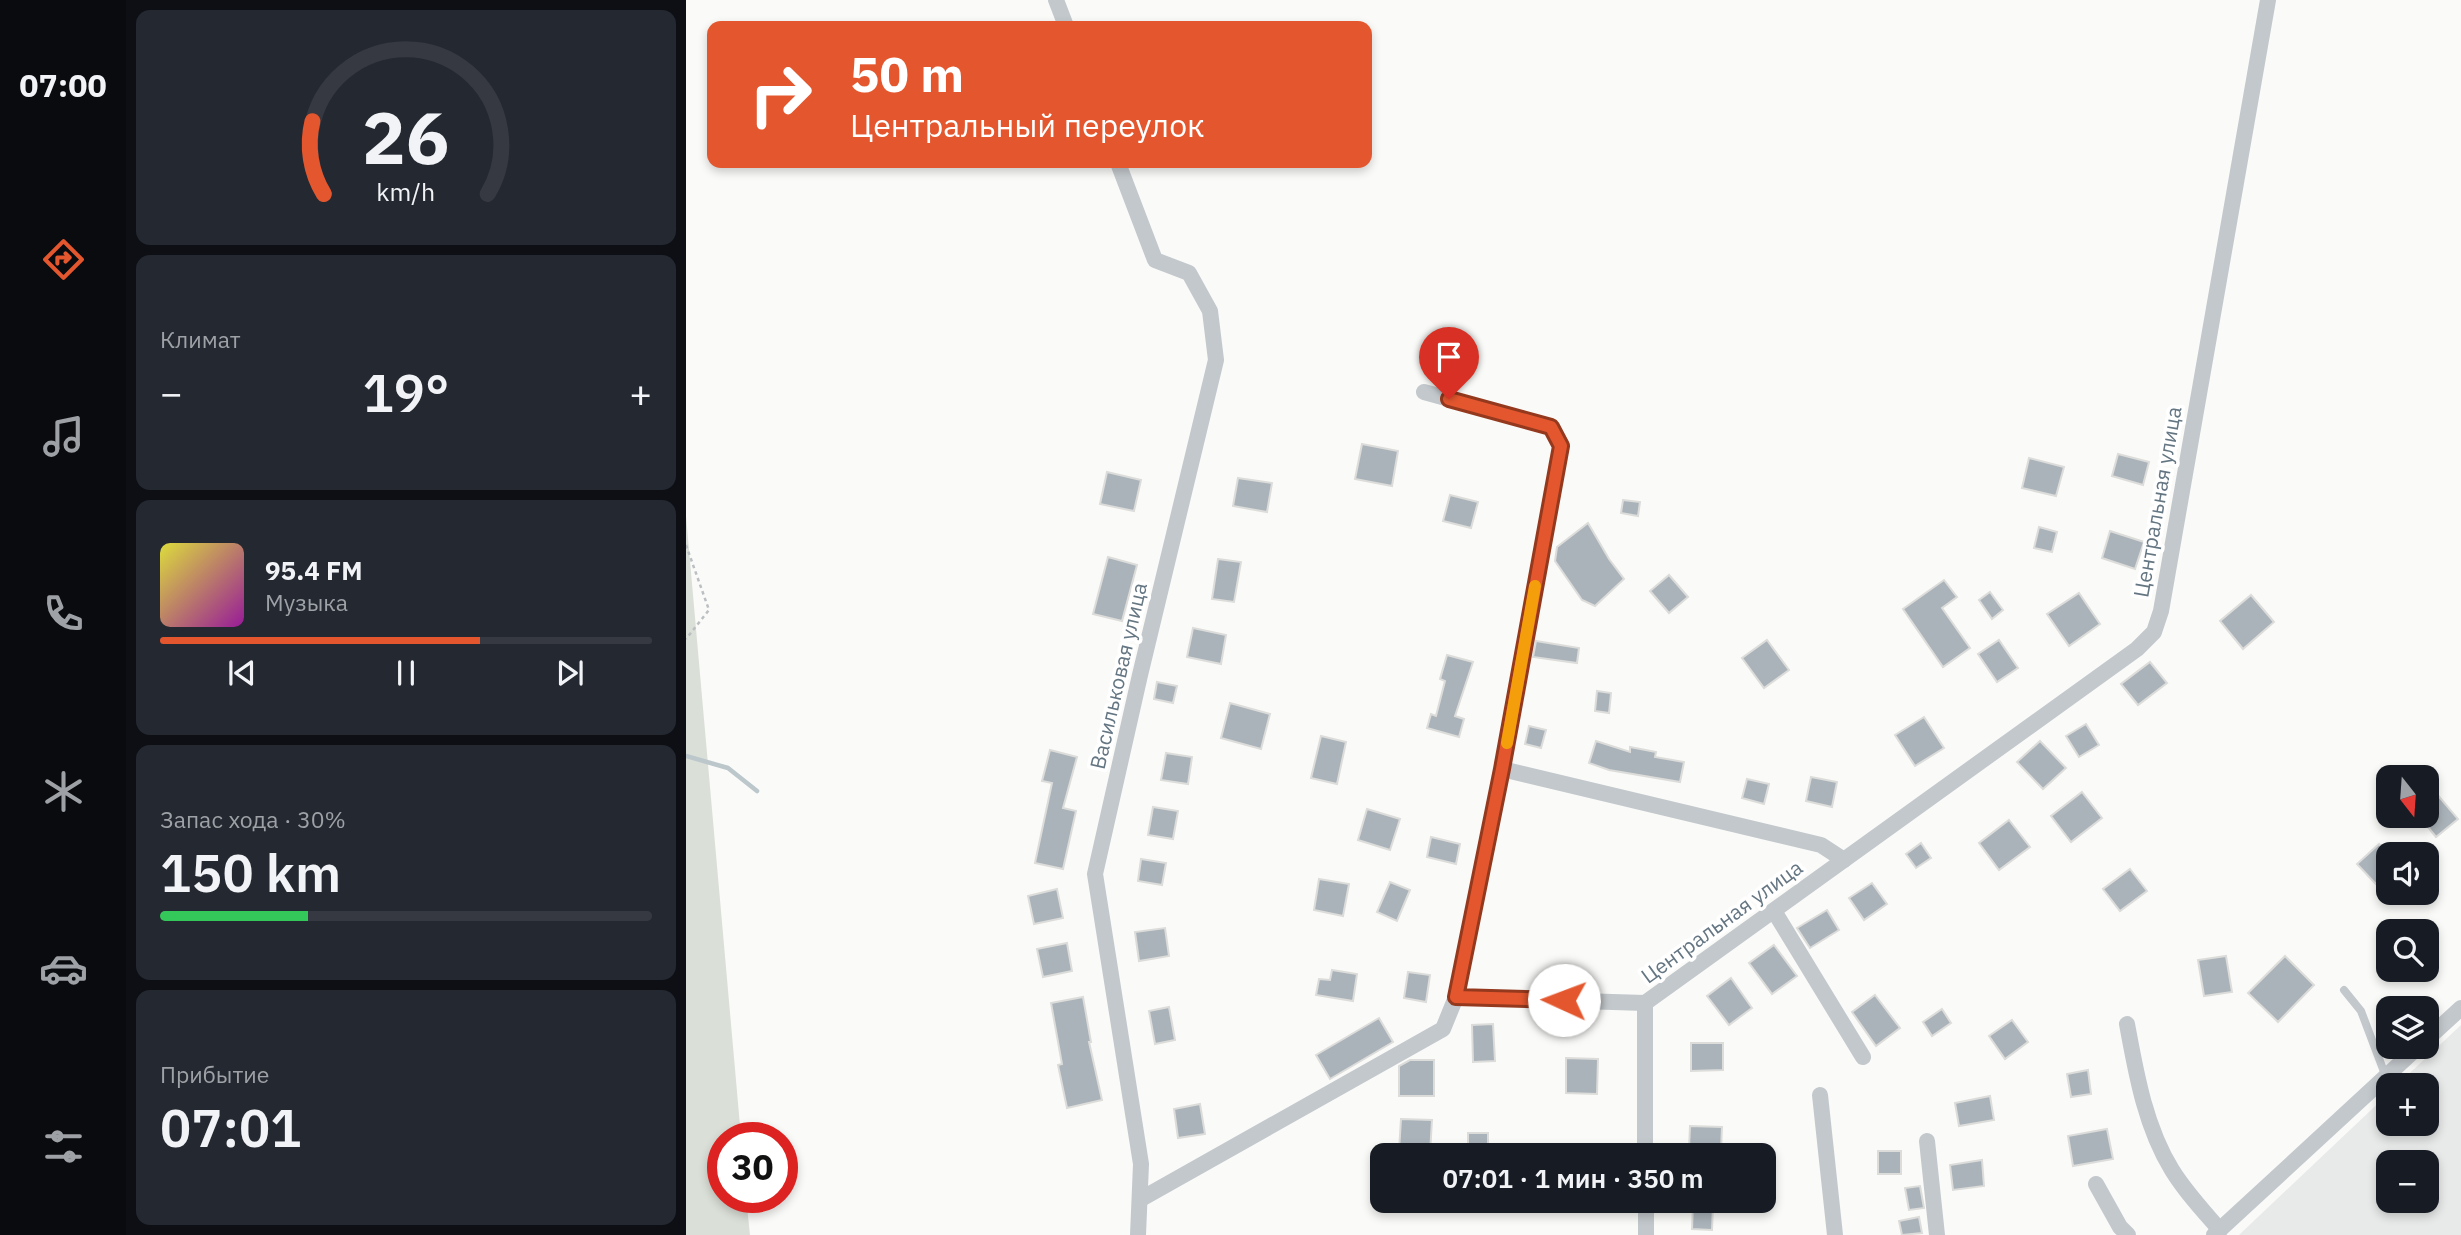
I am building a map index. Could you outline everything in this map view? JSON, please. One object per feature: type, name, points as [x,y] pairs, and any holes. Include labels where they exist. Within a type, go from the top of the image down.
[{"type":"street","points":[[1056,0],[1064,21]]},
{"type":"street","name":"Центральная улица","points":[[1645,1143],[1645,1003],[2137,649],[2154,632],[2161,611],[2268,0]]},
{"type":"street","name":"Васильковая улица","points":[[1120,168],[1155,260],[1189,272],[1210,311],[1216,360],[1095,874],[1141,1164],[1138,1235]]},
{"type":"street","points":[[1140,1199],[1443,1029],[1456,997],[1502,769],[1561,446],[1551,427],[1424,392]]},
{"type":"street","name":"Центральная улица","points":[[1502,769],[1821,845],[1844,860]]},
{"type":"street","points":[[1774,911],[1863,1056]]},
{"type":"street","points":[[1456,997],[1645,1003]]},
{"type":"street","points":[[2439,1028],[2461,1008]]},
{"type":"street","points":[[2127,1024],[2137,1078],[2152,1127],[2172,1170],[2217,1232],[2376,1086]]},
{"type":"street","points":[[2390,1073],[2405,1059]]},
{"type":"street","points":[[1820,1095],[1835,1235]]},
{"type":"street","points":[[1927,1141],[1937,1235]]},
{"type":"street","points":[[2096,1184],[2120,1227],[2128,1235]]},
{"type":"street","points":[[1646,1213],[1646,1235]]},
{"type":"lane","points":[[2344,990],[2361,1011],[2384,1073]]},
{"type":"path","points":[[686,545],[709,610],[686,639]]},
{"type":"shaded area","points":[[686,516],[740,1122],[707,1122],[707,1213],[748,1213],[750,1235],[686,1235]]},
{"type":"shaded area","points":[[2461,1025],[2461,1235],[2239,1235],[2376,1105],[2376,1136],[2439,1136],[2439,1073],[2410,1073],[2425,1059],[2439,1059],[2439,1046]]},
{"type":"building","points":[[1362,444],[1398,451],[1392,486],[1355,479]]},
{"type":"building","points":[[2118,454],[2149,462],[2143,485],[2112,476]]},
{"type":"building","points":[[2029,458],[2064,467],[2056,496],[2022,488]]},
{"type":"building","points":[[1107,472],[1141,480],[1134,511],[1100,504]]},
{"type":"building","points":[[1238,478],[1272,483],[1267,512],[1233,506]]},
{"type":"building","points":[[1450,495],[1478,502],[1471,528],[1443,521]]},
{"type":"building","points":[[1623,500],[1640,502],[1638,516],[1621,513]]},
{"type":"building","points":[[1588,523],[1624,579],[1595,606],[1582,600],[1555,561],[1557,547]]},
{"type":"building","points":[[2039,527],[2057,532],[2052,552],[2034,548]]},
{"type":"building","points":[[2110,531],[2144,542],[2135,569],[2102,558]]},
{"type":"building","points":[[1108,557],[1137,565],[1122,621],[1093,614]]},
{"type":"building","points":[[1218,559],[1241,562],[1234,602],[1212,599]]},
{"type":"building","points":[[1669,575],[1688,597],[1669,613],[1650,591]]},
{"type":"building","points":[[1944,580],[1957,597],[1942,608],[1970,648],[1943,667],[1903,609]]},
{"type":"building","points":[[1990,592],[2003,610],[1992,619],[1979,600]]},
{"type":"building","points":[[2079,593],[2100,624],[2069,646],[2047,614]]},
{"type":"building","points":[[2251,595],[2274,622],[2243,649],[2220,621]]},
{"type":"building","points":[[1193,628],[1226,635],[1221,664],[1187,657]]},
{"type":"building","points":[[1767,640],[1789,670],[1764,688],[1742,658]]},
{"type":"building","points":[[1999,640],[2018,668],[1997,682],[1978,654]]},
{"type":"building","points":[[1536,641],[1579,648],[1577,663],[1533,657]]},
{"type":"building","points":[[1447,655],[1473,662],[1455,716],[1464,719],[1459,737],[1427,728],[1431,714],[1436,716],[1445,681],[1440,679]]},
{"type":"building","points":[[2150,662],[2167,683],[2138,705],[2121,684]]},
{"type":"building","points":[[1157,682],[1177,686],[1173,703],[1154,699]]},
{"type":"building","points":[[1597,691],[1611,693],[1609,713],[1595,711]]},
{"type":"building","points":[[1230,703],[1270,714],[1261,749],[1221,738]]},
{"type":"building","points":[[1924,717],[1944,748],[1915,766],[1895,735]]},
{"type":"building","points":[[2086,724],[2099,745],[2079,757],[2066,736]]},
{"type":"building","points":[[1529,726],[1546,730],[1541,748],[1525,744]]},
{"type":"building","points":[[1321,736],[1346,742],[1337,784],[1311,778]]},
{"type":"building","points":[[1596,741],[1630,752],[1630,747],[1656,752],[1655,757],[1684,762],[1680,782],[1609,770],[1589,763]]},
{"type":"building","points":[[2040,741],[2066,768],[2043,789],[2017,762]]},
{"type":"building","points":[[1050,750],[1077,757],[1063,808],[1076,811],[1063,869],[1035,863],[1052,783],[1042,781]]},
{"type":"building","points":[[1166,753],[1192,757],[1188,784],[1161,780]]},
{"type":"building","points":[[1811,777],[1837,782],[1832,807],[1806,801]]},
{"type":"building","points":[[1747,779],[1769,784],[1764,804],[1742,798]]},
{"type":"building","points":[[2082,792],[2102,818],[2071,842],[2051,816]]},
{"type":"building","points":[[2440,798],[2458,819],[2436,837],[2429,828],[2440,828]]},
{"type":"building","points":[[1153,807],[1178,811],[1173,839],[1148,835]]},
{"type":"building","points":[[1367,809],[1400,819],[1390,850],[1358,840]]},
{"type":"building","points":[[2009,820],[2030,847],[1999,870],[1979,843]]},
{"type":"building","points":[[1431,837],[1460,844],[1456,864],[1427,857]]},
{"type":"building","points":[[1921,843],[1931,858],[1916,868],[1906,854]]},
{"type":"building","points":[[2376,847],[2376,884],[2357,864]]},
{"type":"building","points":[[1141,859],[1166,863],[1162,885],[1138,881]]},
{"type":"building","points":[[2130,869],[2147,891],[2120,911],[2103,889]]},
{"type":"building","points":[[1319,879],[1349,884],[1343,916],[1314,910]]},
{"type":"building","points":[[1390,882],[1410,890],[1397,921],[1377,912]]},
{"type":"building","points":[[1872,883],[1887,904],[1864,920],[1849,898]]},
{"type":"building","points":[[1057,889],[1063,918],[1034,924],[1028,896]]},
{"type":"building","points":[[1827,910],[1839,930],[1810,948],[1797,928]]},
{"type":"building","points":[[1165,928],[1169,956],[1139,961],[1135,932]]},
{"type":"building","points":[[1067,943],[1072,971],[1043,977],[1037,949]]},
{"type":"building","points":[[1774,945],[1797,976],[1772,994],[1749,963]]},
{"type":"building","points":[[2226,956],[2232,992],[2204,996],[2198,960]]},
{"type":"building","points":[[2285,956],[2314,985],[2278,1022],[2248,993]]},
{"type":"building","points":[[1332,970],[1357,974],[1353,1001],[1316,995],[1319,979],[1330,980]]},
{"type":"building","points":[[1408,972],[1430,975],[1426,1002],[1404,998]]},
{"type":"building","points":[[1731,978],[1752,1008],[1729,1025],[1707,996]]},
{"type":"building","points":[[1875,995],[1900,1028],[1876,1046],[1852,1012]]},
{"type":"building","points":[[1083,997],[1089,1042],[1102,1100],[1067,1108],[1058,1065],[1062,1064],[1051,1003]]},
{"type":"building","points":[[1169,1007],[1175,1040],[1155,1044],[1149,1011]]},
{"type":"building","points":[[1942,1009],[1951,1023],[1932,1036],[1923,1022]]},
{"type":"building","points":[[1379,1018],[1393,1042],[1330,1079],[1316,1055]]},
{"type":"building","points":[[2012,1020],[2028,1042],[2005,1059],[1989,1036]]},
{"type":"building","points":[[1493,1024],[1495,1061],[1473,1062],[1472,1025]]},
{"type":"building","points":[[1691,1043],[1723,1043],[1723,1070],[1691,1071]]},
{"type":"building","points":[[1566,1058],[1598,1059],[1597,1094],[1566,1093]]},
{"type":"building","points":[[1410,1060],[1434,1060],[1434,1096],[1399,1096],[1399,1066]]},
{"type":"building","points":[[2088,1070],[2091,1094],[2071,1097],[2067,1074]]},
{"type":"building","points":[[1990,1096],[1994,1120],[1959,1126],[1955,1103]]},
{"type":"building","points":[[1200,1104],[1205,1134],[1178,1138],[1174,1109]]},
{"type":"building","points":[[1401,1119],[1432,1120],[1431,1143],[1400,1143]]},
{"type":"building","points":[[1690,1126],[1722,1127],[1721,1143],[1689,1143]]},
{"type":"building","points":[[2107,1129],[2113,1159],[2073,1166],[2068,1136]]},
{"type":"building","points":[[1468,1133],[1488,1133],[1488,1143],[1468,1143]]},
{"type":"building","points":[[1878,1151],[1901,1151],[1901,1174],[1878,1174]]},
{"type":"building","points":[[1982,1160],[1984,1186],[1953,1190],[1950,1165]]},
{"type":"building","points":[[1920,1186],[1924,1208],[1909,1210],[1905,1188]]},
{"type":"building","points":[[1693,1213],[1713,1213],[1712,1230],[1692,1229]]},
{"type":"building","points":[[1919,1217],[1922,1233],[1902,1235],[1899,1221]]},
{"type":"waterway","points":[[686,756],[728,768],[757,791]]},
{"type":"slow traffic","points":[[1507,743],[1535,586]]},
{"type":"route","points":[[1449,399],[1551,427],[1561,446],[1502,769],[1456,997],[1564,1000]]}]
